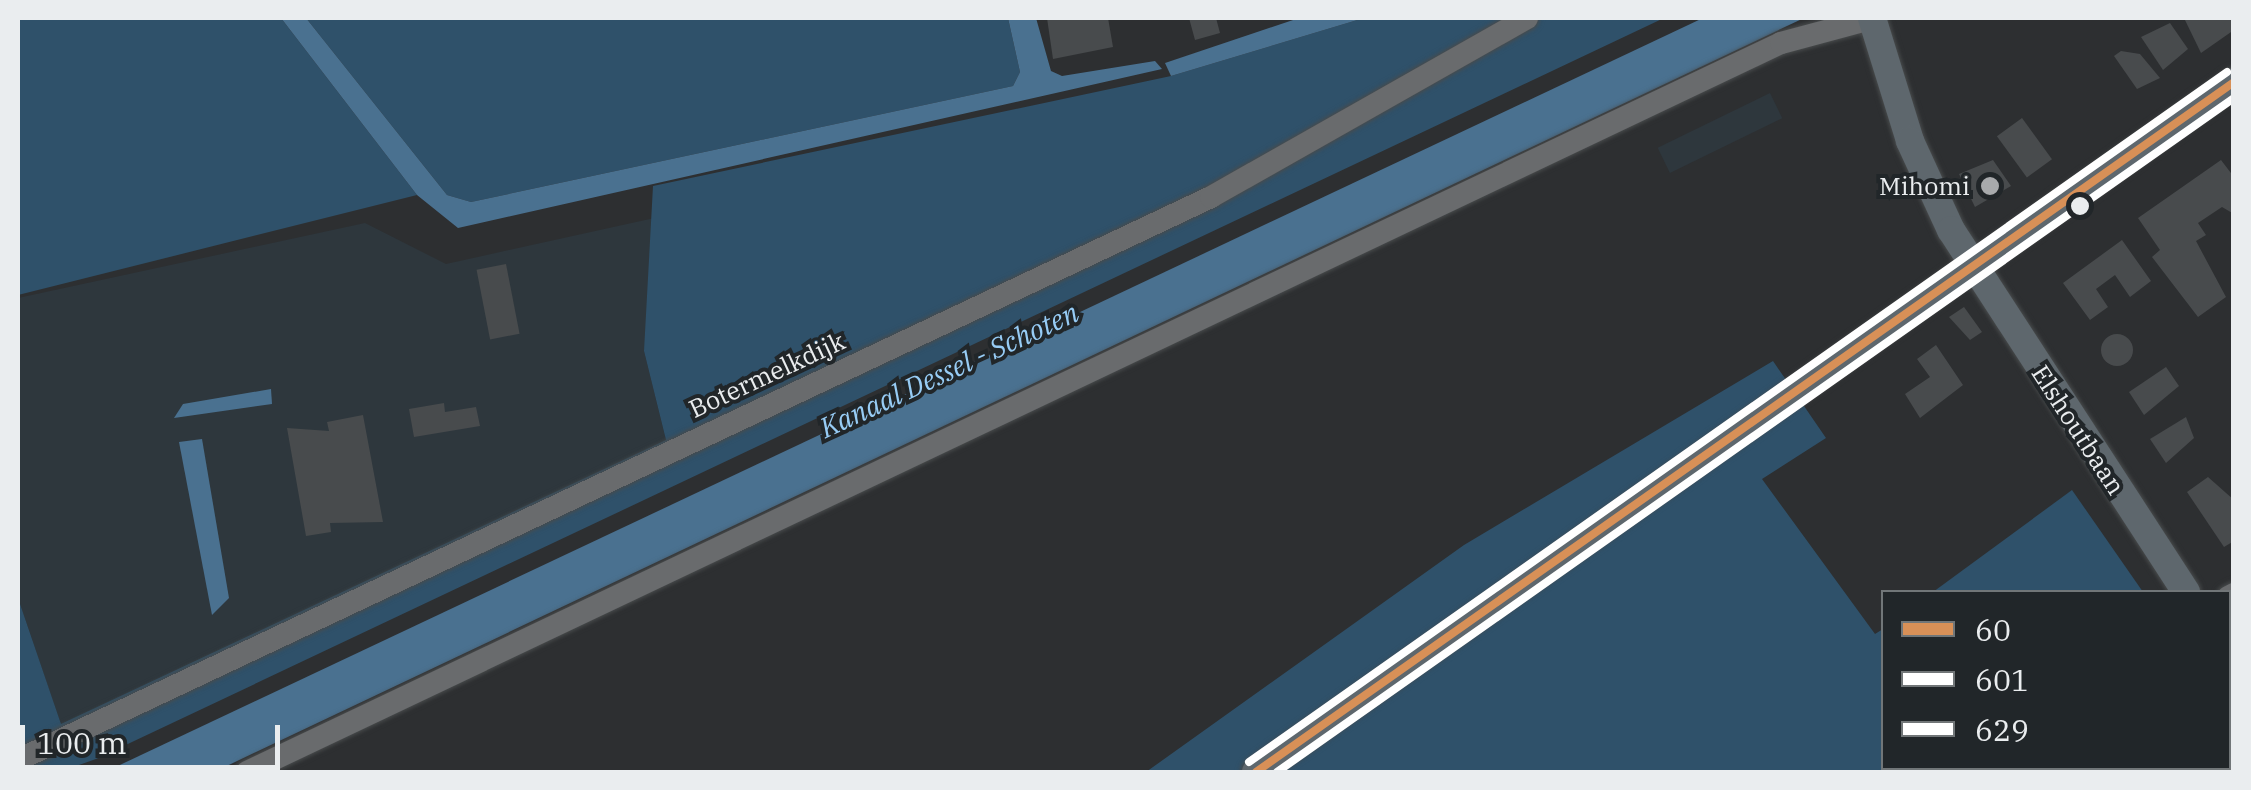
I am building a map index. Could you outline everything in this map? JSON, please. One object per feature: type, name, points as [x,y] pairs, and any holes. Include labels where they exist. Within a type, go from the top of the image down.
[{"type":"main road","name":"Elshoutbaan","points":[[1873,18],[1918,163],[1973,266],[2185,590]]},
{"type":"main road","points":[[1256,772],[2234,82]]},
{"type":"street","name":"Botermelkdijk","points":[[18,760],[1210,197],[1528,18]]},
{"type":"street","points":[[246,772],[1780,44],[1873,18]]},
{"type":"street","points":[[18,739],[44,748]]},
{"type":"shaded area","points":[[18,18],[281,18],[417,195],[18,295]]},
{"type":"shaded area","points":[[281,18],[306,18],[447,195],[471,202],[1013,86],[1020,72],[1008,18],[1036,18],[1051,71],[1062,76],[1155,61],[1162,69],[458,228],[417,195]]},
{"type":"shaded area","points":[[306,18],[1008,18],[1020,72],[1013,86],[471,202],[447,195]]},
{"type":"shaded area","points":[[1299,18],[1364,18],[1171,76],[1165,63]]},
{"type":"shaded area","points":[[1364,18],[1664,18],[96,759],[59,772],[18,772],[18,598],[61,724],[666,440],[644,351],[653,186],[1171,76]]},
{"type":"shaded area","points":[[1703,18],[1804,18],[214,772],[105,772]]},
{"type":"shaded area","points":[[1770,93],[1782,118],[1670,173],[1658,148]]},
{"type":"shaded area","points":[[677,213],[644,351],[666,440],[61,725],[18,598],[18,298],[365,223],[446,264]]},
{"type":"shaded area","points":[[1773,361],[1826,438],[1762,479],[1875,634],[1881,630],[1881,770],[2231,770],[2231,744],[2233,772],[1146,772],[1464,545]]},
{"type":"shaded area","points":[[271,389],[272,404],[174,418],[183,404]]},
{"type":"shaded area","points":[[202,439],[229,598],[212,615],[179,442]]},
{"type":"shaded area","points":[[2072,490],[2142,590],[1936,590]]},
{"type":"building","points":[[1047,18],[1108,18],[1113,47],[1053,59]]},
{"type":"building","points":[[1189,18],[1216,18],[1220,33],[1195,40]]},
{"type":"building","points":[[2184,18],[2234,18],[2234,30],[2201,53]]},
{"type":"building","points":[[2170,23],[2188,49],[2163,70],[2141,37]]},
{"type":"building","points":[[2121,51],[2140,54],[2160,78],[2137,89],[2114,56]]},
{"type":"building","points":[[2022,118],[2052,159],[2027,177],[1997,136]]},
{"type":"building","points":[[1993,160],[2011,186],[1975,207],[1959,174]]},
{"type":"building","points":[[2221,160],[2234,177],[2234,214],[2222,207],[2198,223],[2206,235],[2196,241],[2226,297],[2198,317],[2152,257],[2160,250],[2138,218]]},
{"type":"building","points":[[2122,240],[2151,281],[2130,297],[2115,275],[2096,289],[2108,307],[2090,320],[2063,283]]},
{"type":"building","points":[[506,264],[520,334],[490,339],[477,270]]},
{"type":"building","points":[[1964,307],[1982,332],[1970,340],[1949,317]]},
{"type":"building","points":[[2117,334],[2128,339],[2133,350],[2128,361],[2117,366],[2106,361],[2101,350],[2106,339]]},
{"type":"building","points":[[1936,345],[1963,385],[1920,418],[1905,394],[1930,377],[1917,359]]},
{"type":"building","points":[[2166,367],[2179,386],[2144,415],[2129,392]]},
{"type":"building","points":[[444,403],[445,412],[476,407],[480,426],[414,437],[409,409]]},
{"type":"building","points":[[363,415],[383,522],[330,523],[331,532],[306,536],[287,428],[329,431],[327,422]]},
{"type":"building","points":[[2186,417],[2194,438],[2166,463],[2150,439]]},
{"type":"building","points":[[2208,477],[2234,500],[2234,541],[2224,547],[2187,492]]},
{"type":"transit line","name":"629","points":[[1249,762],[2227,72]]},
{"type":"transit line","name":"60","points":[[1256,772],[2234,82]]},
{"type":"transit line","name":"601","points":[[1277,772],[2234,98]]},
{"type":"place","name":"Mihomi","points":[[1990,186]]},
{"type":"water label","name":"Kanaal Dessel - Schoten","points":[[949,370]]}]
